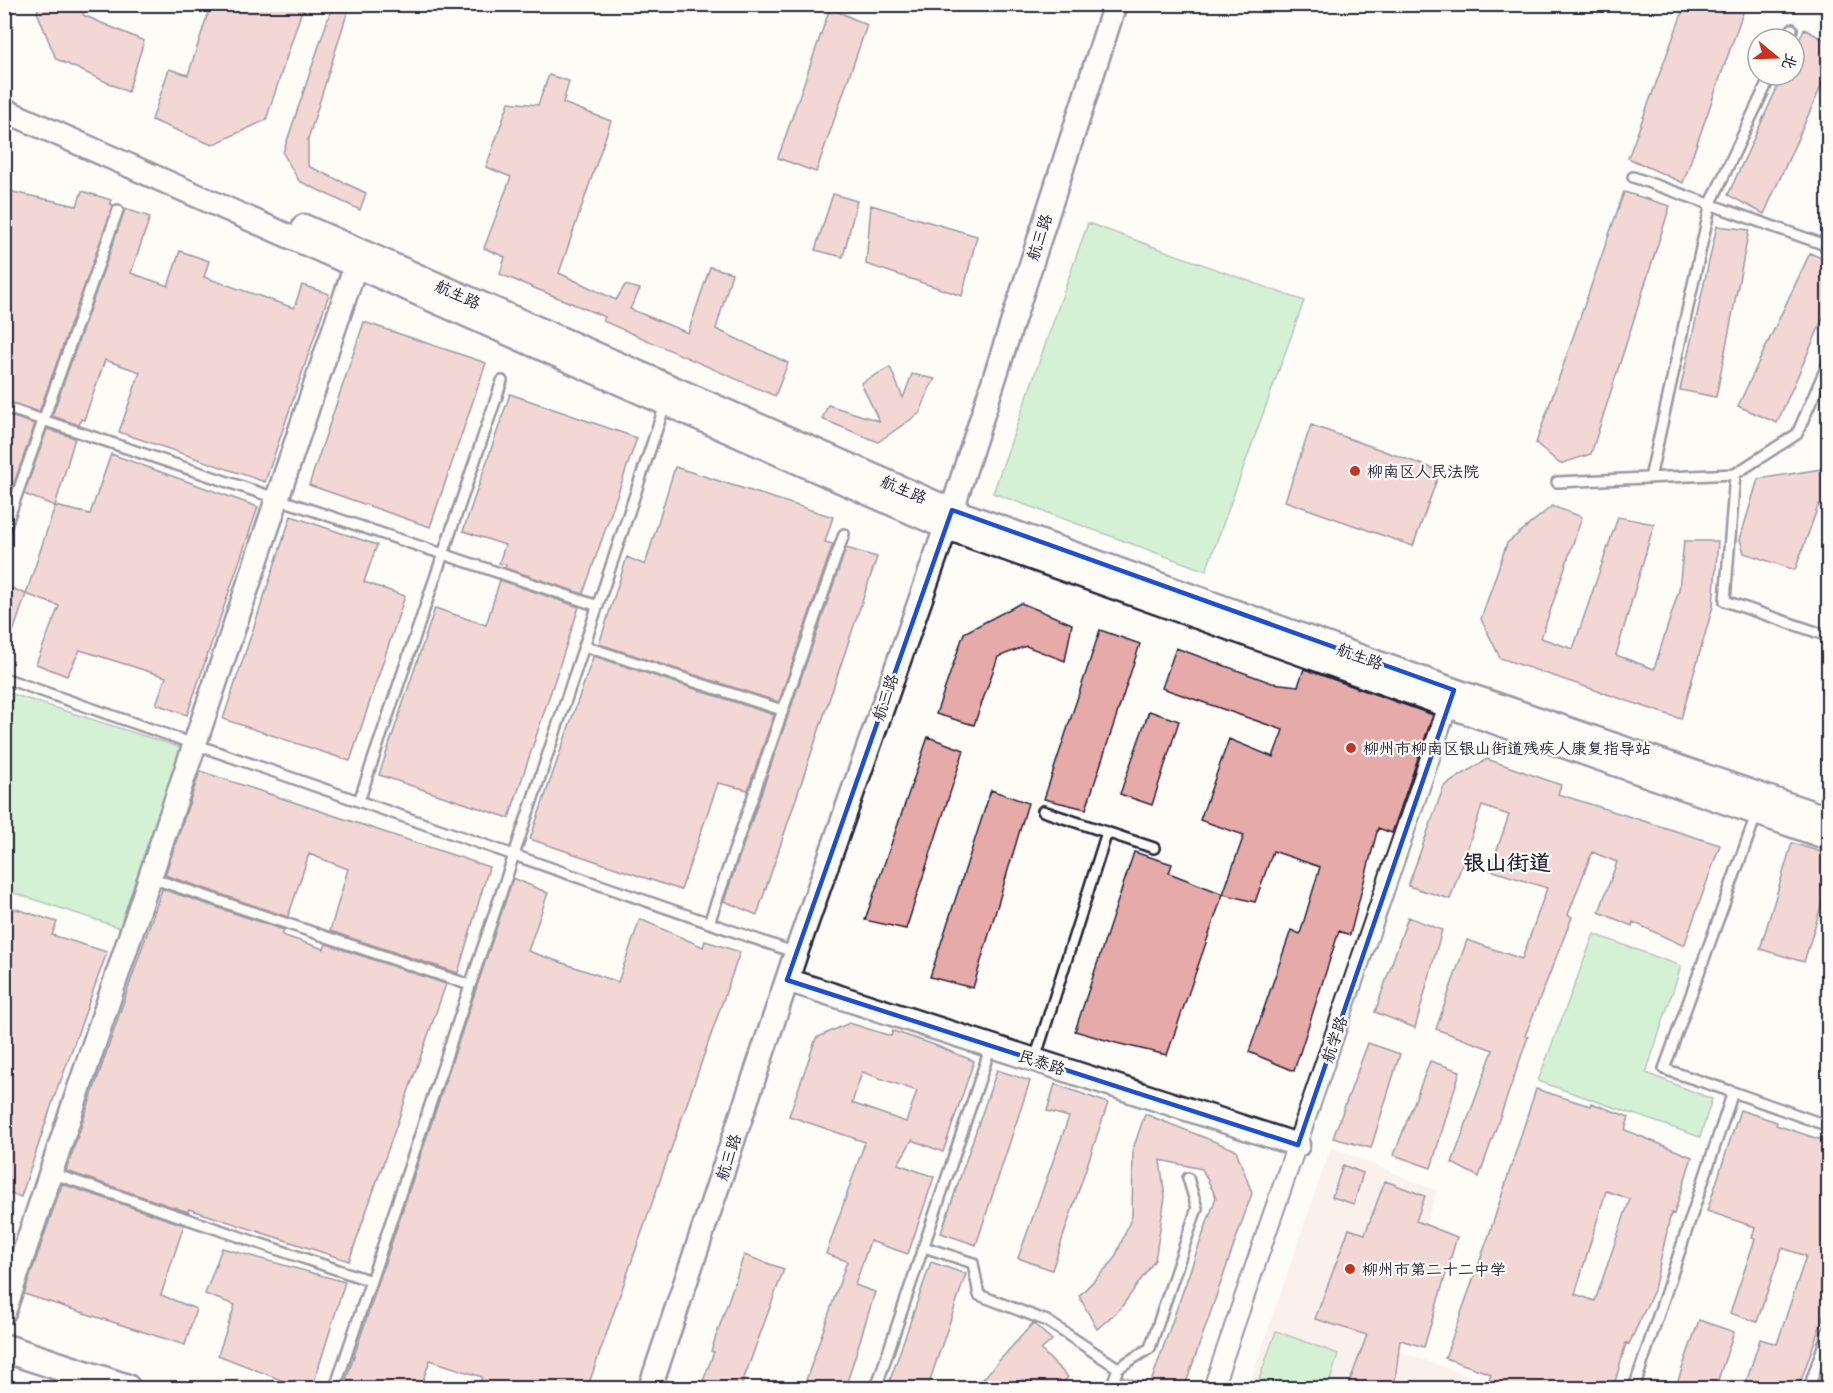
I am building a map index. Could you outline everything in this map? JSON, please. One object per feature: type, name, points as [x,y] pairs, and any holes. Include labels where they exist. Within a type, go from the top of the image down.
[{"type":"main road","points":[[4,1348],[126,1389]]},
{"type":"street","name":"航三路","points":[[650,1389],[796,953],[948,519],[1115,4]]},
{"type":"street","name":"航生路","points":[[4,94],[358,258],[948,519],[1451,698]]},
{"type":"street","points":[[4,110],[358,258],[4,1312]]},
{"type":"street","points":[[1451,698],[1760,804],[1828,822]]},
{"type":"street","name":"航学路","points":[[1213,1389],[1451,698]]},
{"type":"street","name":"民泰路","points":[[787,980],[1298,1145]]},
{"type":"lane","points":[[1650,478],[1711,203],[1765,87]]},
{"type":"lane","points":[[1633,177],[1828,246]]},
{"type":"lane","points":[[4,531],[118,210]]},
{"type":"lane","points":[[1557,482],[1735,474],[1797,434],[1828,363]]},
{"type":"lane","points":[[359,801],[502,381]]},
{"type":"lane","points":[[334,1389],[668,396]]},
{"type":"lane","points":[[4,407],[598,606]]},
{"type":"lane","points":[[1735,474],[1725,602],[1828,636]]},
{"type":"lane","points":[[709,923],[844,534]]},
{"type":"lane","points":[[584,646],[782,710]]},
{"type":"lane","points":[[4,678],[796,953]]},
{"type":"lane","points":[[1760,804],[1664,1069],[1828,1126]]},
{"type":"lane","points":[[1043,811],[1155,848]]},
{"type":"lane","points":[[1035,1060],[1107,832]]},
{"type":"lane","points":[[150,878],[470,985]]},
{"type":"lane","points":[[876,1389],[991,1046]]},
{"type":"lane","points":[[1634,1389],[1733,1092]]},
{"type":"lane","points":[[51,1173],[371,1281]]},
{"type":"lane","points":[[1110,1389],[1118,1368],[1150,1348],[1197,1208],[1188,1178]]},
{"type":"lane","points":[[924,1247],[973,1263],[979,1295],[1047,1321],[1118,1368]]},
{"type":"lane","points":[[1809,1389],[1828,1331]]},
{"type":"highlighted area","points":[[952,510],[1454,690],[1298,1145],[787,980]]},
{"type":"shaded area","name":"柳州市第二十二中学","points":[[1331,1147],[1437,1191],[1384,1346],[1503,1388],[1248,1388]]},
{"type":"green space","points":[[1088,223],[1304,301],[1206,571],[993,493]]},
{"type":"green space","points":[[9,693],[185,749],[124,929],[5,890],[4,707]]},
{"type":"green space","points":[[1594,934],[1681,966],[1646,1073],[1712,1099],[1700,1137],[1538,1081]]},
{"type":"green space","points":[[1276,1331],[1338,1354],[1328,1388],[1256,1388]]},
{"type":"building","points":[[40,4],[86,4],[83,15],[144,41],[128,92],[56,59],[37,12]]},
{"type":"building","points":[[211,4],[304,4],[266,120],[212,145],[152,120],[169,69],[188,75]]},
{"type":"building","points":[[333,4],[350,4],[308,139],[308,166],[366,193],[360,210],[299,181],[283,153]]},
{"type":"building","points":[[1699,4],[1746,4],[1683,183],[1628,158],[1683,11]]},
{"type":"building","points":[[830,8],[867,25],[816,172],[778,158]]},
{"type":"building","points":[[1806,30],[1828,42],[1828,71],[1764,214],[1728,195],[1778,87],[1806,87]]},
{"type":"building","points":[[549,75],[569,81],[563,103],[611,121],[559,273],[616,300],[625,285],[640,289],[630,309],[688,333],[710,267],[732,273],[716,329],[788,363],[775,396],[603,321],[605,317],[500,274],[505,257],[484,248],[511,177],[486,167],[509,102],[538,105]]},
{"type":"building","points":[[4,190],[77,206],[82,191],[111,200],[110,204],[114,205],[39,412],[4,400]]},
{"type":"building","points":[[1624,192],[1670,206],[1591,454],[1560,464],[1536,443]]},
{"type":"building","points":[[833,194],[857,201],[843,257],[815,250]]},
{"type":"building","points":[[871,205],[977,236],[962,296],[866,264]]},
{"type":"building","points":[[125,209],[150,217],[131,273],[168,286],[180,251],[209,261],[204,277],[294,308],[302,285],[329,294],[265,482],[119,432],[140,372],[105,360],[84,420],[81,419],[79,425],[52,416]]},
{"type":"building","points":[[1717,226],[1749,230],[1716,397],[1680,390]]},
{"type":"building","points":[[1810,253],[1828,261],[1828,307],[1777,423],[1738,406]]},
{"type":"building","points":[[364,322],[486,363],[430,527],[309,485]]},
{"type":"building","points":[[890,367],[903,398],[912,374],[935,379],[920,413],[878,442],[822,419],[828,405],[879,421],[861,383]]},
{"type":"building","points":[[510,394],[637,438],[583,594],[505,568],[506,565],[499,563],[505,545],[463,531]]},
{"type":"building","points":[[4,414],[35,424],[12,489],[4,486]]},
{"type":"building","points":[[1311,425],[1440,471],[1413,546],[1285,501]]},
{"type":"building","points":[[47,429],[75,438],[55,506],[24,494]]},
{"type":"building","points":[[111,454],[258,507],[187,715],[156,704],[166,677],[80,650],[67,676],[36,664],[59,606],[26,594],[55,506],[90,514]]},
{"type":"building","points":[[675,467],[833,517],[825,542],[833,544],[779,702],[599,644],[627,557],[645,565]]},
{"type":"building","points":[[1828,468],[1828,508],[1819,504],[1795,570],[1744,553],[1740,539],[1758,479]]},
{"type":"building","points":[[1552,506],[1582,517],[1541,638],[1573,649],[1618,517],[1654,524],[1616,655],[1654,669],[1679,590],[1684,541],[1718,541],[1713,606],[1681,719],[1500,658],[1481,619],[1507,543]]},
{"type":"building","points":[[291,516],[377,545],[364,582],[405,596],[350,761],[223,719]]},
{"type":"building","points":[[846,548],[877,557],[757,915],[724,901]]},
{"type":"building","points":[[500,580],[579,607],[509,818],[379,775],[435,608],[486,625]]},
{"type":"building","points":[[4,585],[26,594],[7,650],[4,650]]},
{"type":"building","points":[[1021,603],[1072,624],[1065,661],[1026,646],[998,657],[974,725],[936,714],[964,633]]},
{"type":"building","points":[[1100,630],[1140,644],[1086,809],[1044,799]]},
{"type":"building","points":[[1176,648],[1272,683],[1298,686],[1304,669],[1433,715],[1392,833],[1378,828],[1350,935],[1339,931],[1294,1071],[1249,1052],[1291,930],[1300,934],[1320,867],[1273,851],[1255,902],[1223,894],[1244,835],[1200,820],[1229,739],[1273,757],[1283,730],[1162,688]]},
{"type":"building","points":[[594,656],[774,715],[748,790],[718,783],[681,890],[530,839]]},
{"type":"building","points":[[1149,711],[1179,721],[1152,805],[1120,794]]},
{"type":"building","points":[[928,737],[964,750],[906,929],[865,920]]},
{"type":"building","points":[[1487,759],[1561,785],[1558,794],[1720,845],[1684,946],[1633,922],[1632,926],[1599,912],[1617,862],[1592,852],[1568,915],[1572,917],[1525,1036],[1528,1037],[1479,1177],[1452,1163],[1493,1050],[1436,1029],[1467,940],[1522,959],[1547,888],[1490,870],[1509,815],[1482,806],[1450,899],[1408,886],[1444,786]]},
{"type":"building","points":[[200,771],[489,867],[458,973],[330,931],[348,869],[309,854],[288,917],[165,875]]},
{"type":"building","points":[[991,790],[1028,803],[973,988],[930,977]]},
{"type":"building","points":[[1792,843],[1828,854],[1828,884],[1804,962],[1760,949]]},
{"type":"building","points":[[1134,852],[1172,864],[1169,873],[1223,894],[1167,1055],[1075,1031]]},
{"type":"building","points":[[513,878],[548,893],[528,951],[618,982],[640,919],[703,947],[705,941],[740,952],[587,1389],[478,1389],[482,1377],[430,1360],[420,1389],[343,1389]]},
{"type":"building","points":[[162,889],[284,930],[282,935],[324,949],[326,944],[446,984],[349,1261],[189,1209],[188,1212],[66,1171]]},
{"type":"building","points":[[4,905],[57,922],[52,935],[107,952],[59,1083],[21,1197],[4,1191]]},
{"type":"building","points":[[1408,917],[1442,930],[1415,1028],[1375,1012]]},
{"type":"building","points":[[849,1023],[891,1036],[893,1031],[974,1061],[943,1152],[912,1140],[898,1164],[934,1177],[908,1254],[870,1241],[855,1285],[875,1292],[845,1389],[803,1389],[847,1261],[826,1254],[865,1142],[789,1116],[816,1038]],"holes":[[[862,1072],[917,1091],[906,1122],[852,1103]]]},
{"type":"building","points":[[1368,1043],[1400,1054],[1371,1148],[1333,1138]]},
{"type":"building","points":[[1430,1061],[1460,1071],[1431,1168],[1394,1155]]},
{"type":"building","points":[[997,1070],[1030,1081],[976,1245],[941,1233]]},
{"type":"building","points":[[1055,1084],[1108,1103],[1052,1270],[1018,1258],[1069,1117],[1047,1111]]},
{"type":"building","points":[[1536,1089],[1590,1106],[1591,1103],[1629,1117],[1625,1130],[1692,1157],[1674,1214],[1671,1213],[1654,1290],[1629,1344],[1626,1343],[1613,1389],[1486,1389],[1491,1374],[1445,1358],[1489,1235]],"holes":[[[1606,1191],[1630,1199],[1595,1301],[1575,1294]]]},
{"type":"building","points":[[1740,1110],[1828,1142],[1828,1303],[1798,1389],[1744,1389],[1760,1339],[1777,1344],[1806,1256],[1782,1248],[1757,1322],[1730,1313],[1755,1239],[1752,1238],[1755,1227],[1707,1211]]},
{"type":"building","points":[[1145,1114],[1236,1150],[1252,1193],[1184,1389],[1118,1389],[1122,1376],[1150,1385],[1216,1197],[1202,1169],[1160,1160],[1165,1197],[1155,1260],[1120,1309],[1097,1329],[1079,1296],[1114,1260],[1132,1216],[1133,1149]]},
{"type":"building","points":[[1343,1165],[1363,1173],[1354,1204],[1332,1197]]},
{"type":"building","points":[[1385,1181],[1425,1196],[1416,1221],[1457,1237],[1424,1347],[1400,1340],[1394,1389],[1347,1389],[1367,1335],[1315,1319],[1349,1229],[1365,1234]]},
{"type":"building","points":[[62,1184],[184,1225],[161,1295],[196,1309],[185,1345],[24,1294]]},
{"type":"building","points":[[222,1248],[345,1282],[312,1389],[304,1389],[218,1355],[235,1305],[205,1294]]},
{"type":"building","points":[[744,1255],[784,1269],[740,1389],[700,1389],[714,1352],[711,1351]]},
{"type":"building","points":[[931,1262],[966,1274],[927,1389],[887,1389]]},
{"type":"building","points":[[1699,1320],[1734,1332],[1715,1389],[1675,1389]]},
{"type":"building","points":[[1033,1323],[1052,1340],[1041,1350],[1068,1377],[1058,1389],[1031,1389],[1023,1379],[1016,1389],[974,1389]]},
{"type":"place","name":"柳南区人民法院","points":[[1355,471]]},
{"type":"place","name":"柳州市柳南区银山街道残疾人康复指导站","points":[[1351,748]]},
{"type":"place","name":"柳州市第二十二中学","points":[[1350,1269]]},
{"type":"district","name":"银山街道","points":[[1507,862]]}]
